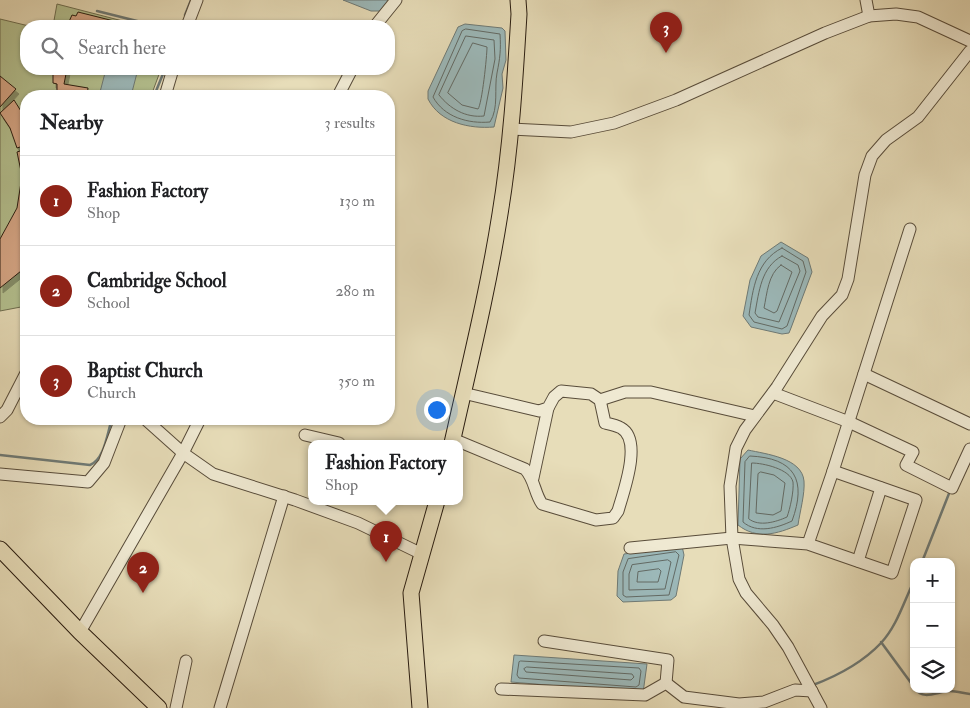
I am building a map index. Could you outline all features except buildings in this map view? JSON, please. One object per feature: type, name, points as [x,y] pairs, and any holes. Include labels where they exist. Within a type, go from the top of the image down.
[{"type":"main road","points":[[452,440],[499,222],[512,129],[519,14],[518,0]]},
{"type":"main road","points":[[420,708],[411,593],[436,505]]},
{"type":"main road","points":[[0,549],[80,632],[159,708]]},
{"type":"street","points":[[189,20],[197,0]]},
{"type":"street","points":[[380,20],[396,0]]},
{"type":"street","points":[[866,0],[869,16]]},
{"type":"street","points":[[512,129],[572,132],[614,123],[684,97],[825,33],[869,16],[896,14],[918,17],[970,42]]},
{"type":"street","points":[[821,708],[773,625],[746,593],[739,579],[732,538],[730,486],[736,448],[755,416],[773,393],[822,316],[842,295],[848,280],[865,175],[872,156],[886,140],[918,117],[970,51]]},
{"type":"street","points":[[167,90],[171,75]]},
{"type":"street","points":[[341,90],[349,75]]},
{"type":"street","points":[[808,544],[910,229]]},
{"type":"street","points":[[864,374],[970,424]]},
{"type":"street","points":[[0,417],[7,410],[20,384]]},
{"type":"street","points":[[561,391],[591,394],[600,400],[605,423],[622,428],[629,438],[632,458],[622,498],[613,518],[596,520],[542,504],[537,496],[533,478],[548,408],[554,397],[561,391]]},
{"type":"street","points":[[600,400],[625,392],[651,392],[755,416]]},
{"type":"street","points":[[463,393],[539,411],[548,408]]},
{"type":"street","points":[[773,393],[849,422],[913,452],[906,465],[952,488],[970,449]]},
{"type":"street","points":[[0,474],[88,482],[104,463],[120,425]]},
{"type":"street","points":[[152,425],[183,453],[213,474],[308,505]]},
{"type":"street","points":[[80,632],[183,453],[197,425]]},
{"type":"street","points":[[305,435],[326,440]]},
{"type":"street","points":[[463,445],[525,469],[533,478]]},
{"type":"street","points":[[630,548],[732,538],[808,544],[892,573],[916,500],[833,471]]},
{"type":"street","points":[[858,562],[881,488]]},
{"type":"street","points":[[220,708],[284,496]]},
{"type":"street","points":[[309,505],[358,523],[422,554]]},
{"type":"street","points":[[544,641],[668,660],[666,683]]},
{"type":"street","points":[[176,708],[186,661]]},
{"type":"street","points":[[666,683],[684,697],[739,704],[764,702],[795,690],[812,691]]},
{"type":"street","points":[[501,689],[645,695],[666,683]]},
{"type":"green space","points":[[57,4],[119,20],[54,20]]},
{"type":"green space","points":[[0,19],[20,24],[20,75],[159,75],[153,90],[20,90],[20,307],[0,311]]},
{"type":"water","points":[[343,0],[395,0],[386,11],[371,11]]},
{"type":"water","points":[[465,24],[502,28],[505,31],[506,60],[502,74],[503,88],[494,127],[475,127],[456,123],[440,114],[428,99],[428,91],[458,27]]},
{"type":"water","points":[[104,75],[136,75],[133,90],[101,90]]},
{"type":"water","points":[[781,242],[808,258],[812,272],[789,333],[782,334],[751,327],[743,316],[750,280],[761,256]]},
{"type":"water","points":[[748,450],[782,458],[797,467],[802,473],[804,491],[798,525],[775,533],[760,534],[752,533],[738,525],[740,459]]},
{"type":"water","points":[[682,546],[684,555],[676,596],[671,600],[623,602],[617,596],[618,571],[624,554]]},
{"type":"water","points":[[514,655],[647,664],[643,693],[511,682]]},
{"type":"waterway","points":[[185,15],[191,0]]},
{"type":"waterway","points":[[97,11],[133,20]]},
{"type":"waterway","points":[[156,90],[163,75]]},
{"type":"waterway","points":[[0,455],[90,465],[95,462],[102,452],[110,425]]},
{"type":"waterway","points":[[924,558],[950,491]]},
{"type":"waterway","points":[[813,685],[849,668],[874,650],[887,636],[896,621],[910,590]]},
{"type":"waterway","points":[[881,642],[910,682]]},
{"type":"waterway","points":[[955,692],[970,694]]},
{"type":"waterway","points":[[919,693],[927,695],[938,693]]},
{"type":"place","name":"Baptist Church","points":[[666,53]]},
{"type":"place","name":"Fashion Factory","points":[[386,562]]},
{"type":"place","name":"Cambridge School","points":[[143,593]]}]
